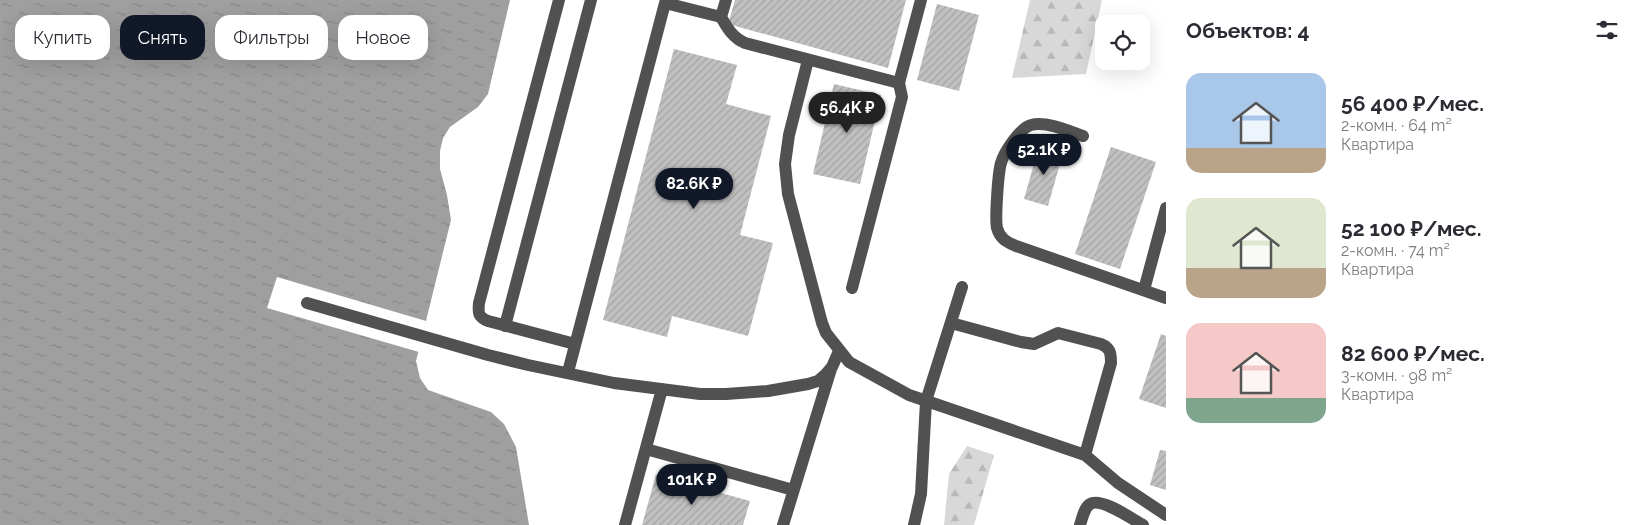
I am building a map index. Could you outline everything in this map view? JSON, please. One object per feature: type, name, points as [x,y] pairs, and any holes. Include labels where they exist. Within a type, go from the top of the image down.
[{"type":"street","points":[[559,0],[478,313],[481,318],[505,326],[575,344]]},
{"type":"street","points":[[505,326],[591,0]]},
{"type":"street","points":[[721,17],[726,0]]},
{"type":"street","points":[[852,288],[902,98],[899,84],[921,0]]},
{"type":"street","points":[[568,372],[660,1],[721,17],[736,39],[745,43],[899,84]]},
{"type":"street","points":[[808,60],[789,135],[785,164],[788,194],[822,323],[826,333],[839,351],[849,362],[908,395],[1086,455],[1118,483],[1166,515]]},
{"type":"street","points":[[1083,136],[1051,125],[1031,125],[1015,137],[1001,162],[996,215],[997,229],[1003,240],[1016,246],[1166,298]]},
{"type":"street","points":[[1144,290],[1166,208]]},
{"type":"street","points":[[914,525],[921,494],[926,401],[962,287]]},
{"type":"street","points":[[307,304],[488,356],[614,382],[662,389],[709,394],[768,391],[818,381],[832,367]]},
{"type":"street","points":[[951,323],[1021,342],[1034,344],[1058,333],[1107,347],[1111,352],[1111,362],[1086,455]]},
{"type":"street","points":[[783,525],[832,367],[839,351]]},
{"type":"street","points":[[625,525],[662,389]]},
{"type":"street","points":[[646,449],[793,490]]},
{"type":"street","points":[[1080,525],[1086,507],[1091,503],[1098,502],[1143,525]]},
{"type":"green space","points":[[1030,0],[1102,0],[1099,15],[1095,15],[1095,32],[1086,74],[1012,78]]},
{"type":"green space","points":[[967,446],[994,455],[974,525],[944,525],[949,474]]},
{"type":"water","points":[[0,0],[510,0],[488,94],[478,107],[450,127],[443,138],[440,151],[440,169],[451,220],[416,361],[420,378],[428,390],[491,412],[504,424],[516,447],[529,525],[0,525]]},
{"type":"pier","points":[[277,277],[426,321],[419,352],[267,308]]},
{"type":"building","points":[[735,0],[906,0],[888,68],[728,24]]},
{"type":"building","points":[[937,4],[979,15],[959,91],[917,80]]},
{"type":"building","points":[[674,49],[737,65],[726,104],[771,116],[740,235],[773,243],[748,336],[672,316],[667,337],[603,320]]},
{"type":"building","points":[[834,84],[881,95],[860,184],[813,174]]},
{"type":"building","points":[[1039,146],[1063,153],[1048,206],[1024,199]]},
{"type":"building","points":[[1111,147],[1156,162],[1120,269],[1075,254]]},
{"type":"building","points":[[1161,334],[1166,336],[1166,408],[1139,399]]},
{"type":"building","points":[[1160,450],[1166,451],[1166,490],[1150,485]]},
{"type":"building","points":[[656,475],[750,501],[743,525],[642,525]]}]
